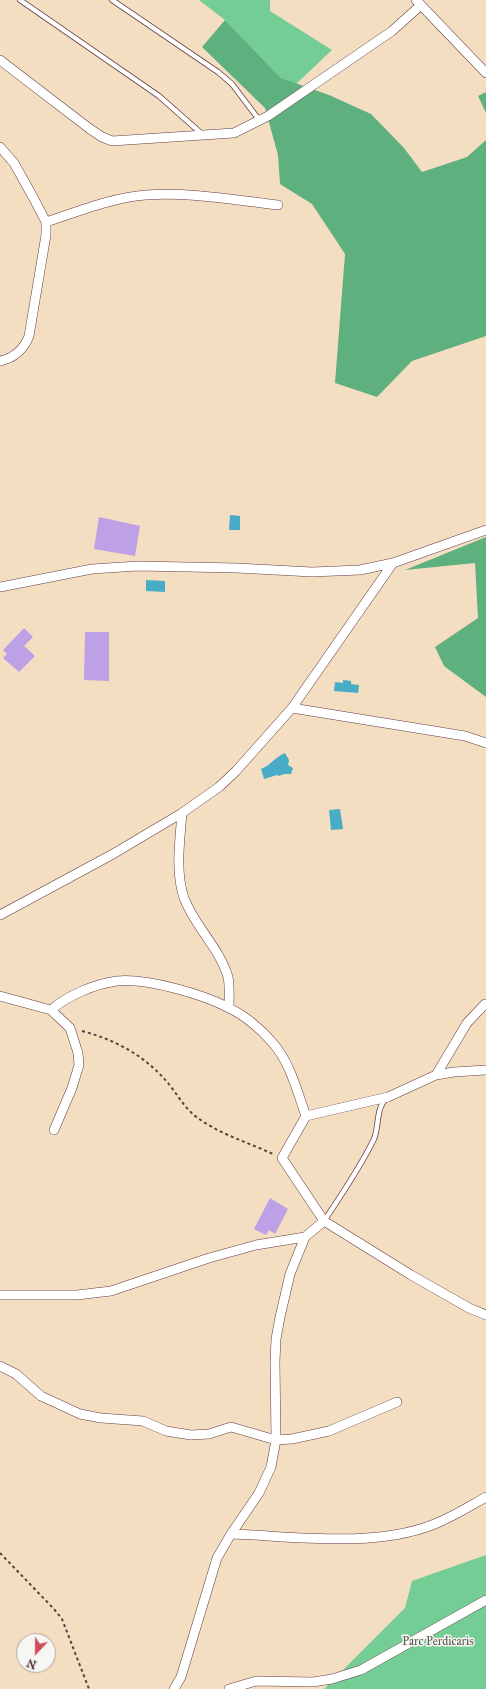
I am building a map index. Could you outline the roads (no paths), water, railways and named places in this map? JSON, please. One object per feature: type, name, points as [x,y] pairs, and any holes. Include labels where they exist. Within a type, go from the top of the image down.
[{"type":"street","points":[[0,60],[90,129],[102,137],[112,141],[234,134],[260,121],[392,31],[419,3],[486,73]]},
{"type":"street","points":[[0,147],[14,164],[46,222],[43,255],[29,336],[22,349],[12,356],[0,361]]},
{"type":"street","points":[[46,222],[130,197],[146,195],[181,196],[278,205]]},
{"type":"street","points":[[0,587],[92,569],[146,566],[237,568],[312,572],[360,570],[393,563],[486,530]]},
{"type":"street","points":[[0,915],[113,854],[182,813],[204,798],[236,771],[292,708],[393,563]]},
{"type":"street","points":[[292,708],[465,736],[486,744]]},
{"type":"street","points":[[182,813],[179,849],[180,879],[184,897],[193,917],[215,948],[222,961],[228,979],[229,1008]]},
{"type":"street","points":[[51,1010],[66,999],[96,986],[118,981],[146,982],[207,999],[229,1008],[264,1034],[280,1053],[287,1064],[306,1116]]},
{"type":"street","points":[[0,996],[51,1010],[70,1028],[78,1053],[79,1065],[75,1082],[54,1130]]},
{"type":"street","points":[[436,1075],[467,1023],[486,1004]]},
{"type":"street","points":[[486,1070],[436,1075],[388,1097],[306,1116],[282,1158],[324,1221],[412,1275],[469,1308],[486,1315]]},
{"type":"street","points":[[176,1688],[189,1652],[212,1571],[231,1534],[266,1480],[271,1467],[276,1440],[276,1339],[290,1274],[305,1237],[324,1221]]},
{"type":"street","points":[[0,1295],[77,1295],[111,1292],[209,1258],[256,1245],[305,1237]]},
{"type":"street","points":[[0,1366],[16,1374],[50,1402],[80,1414],[101,1418],[143,1421],[166,1431],[191,1435],[209,1434],[231,1427],[276,1440],[318,1434],[397,1402]]},
{"type":"street","points":[[231,1534],[382,1538],[431,1526],[486,1497]]},
{"type":"street","points":[[229,1689],[256,1681],[312,1682],[344,1676],[361,1670],[486,1600]]},
{"type":"lane","points":[[20,0],[159,96],[205,136]]},
{"type":"lane","points":[[112,0],[218,72],[232,84],[260,121]]},
{"type":"lane","points":[[324,1221],[358,1170],[374,1138],[382,1103],[388,1097]]},
{"type":"water","points":[[230,515],[240,516],[240,530],[229,530]]},
{"type":"water","points":[[146,580],[165,581],[165,592],[146,591]]},
{"type":"water","points":[[343,680],[351,681],[351,684],[359,685],[358,693],[334,691],[335,682],[343,683]]},
{"type":"water","points":[[285,753],[289,760],[288,765],[293,768],[291,774],[277,775],[264,779],[261,769]]},
{"type":"water","points":[[340,809],[343,829],[331,830],[329,810]]},
{"type":"park label","name":"Parc Perdicaris","points":[[438,1642]]}]
